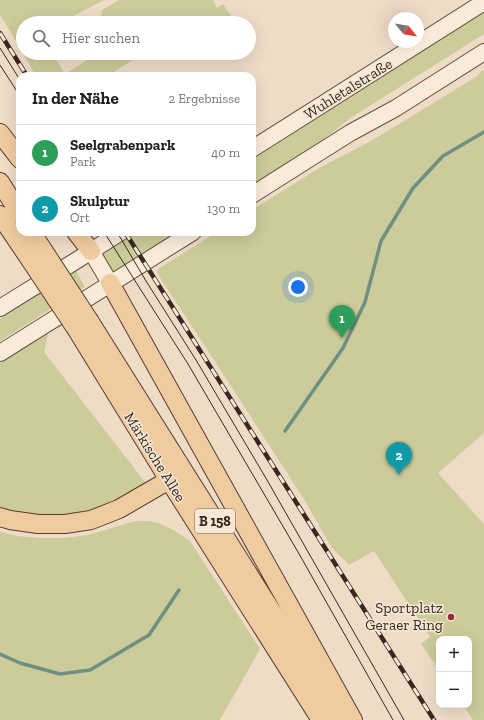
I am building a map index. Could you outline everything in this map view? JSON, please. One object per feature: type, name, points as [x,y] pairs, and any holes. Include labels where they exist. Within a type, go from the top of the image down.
[{"type":"main road","name":"Wuhletalstraße","points":[[256,146],[484,2]]},
{"type":"main road","points":[[256,192],[350,133],[396,108],[484,52]]},
{"type":"main road","points":[[0,133],[16,154]]},
{"type":"main road","points":[[0,182],[16,208]]},
{"type":"main road","name":"Märkische Allee","points":[[0,215],[16,232]]},
{"type":"main road","name":"Märkische Allee","points":[[19,236],[36,254],[340,720]]},
{"type":"main road","name":"Märkische Allee","points":[[32,236],[36,254]]},
{"type":"main road","points":[[79,236],[91,251],[110,283],[353,720]]},
{"type":"main road","points":[[0,308],[115,236]]},
{"type":"main road","points":[[0,353],[186,236]]},
{"type":"main road","name":"Märkische Allee","points":[[83,326],[163,484],[321,720]]},
{"type":"main road","points":[[0,517],[38,524],[65,524],[92,520],[119,509],[163,484]]},
{"type":"shaded area","points":[[0,0],[104,0],[73,16],[16,16],[16,41],[0,15]]},
{"type":"shaded area","points":[[119,0],[213,0],[217,8],[223,4],[231,16],[102,16],[102,10]]},
{"type":"shaded area","points":[[484,13],[484,34],[352,117],[311,149],[256,183],[256,156]]},
{"type":"shaded area","points":[[27,60],[56,60],[64,72],[34,72]]},
{"type":"shaded area","points":[[87,60],[133,60],[113,72],[68,72]]},
{"type":"shaded area","points":[[484,70],[484,433],[438,473],[484,524],[484,720],[473,720],[465,708],[472,708],[472,636],[436,636],[436,666],[421,644],[430,637],[374,551],[349,565],[332,548],[305,501],[157,273],[158,269],[211,236],[256,236],[256,208],[321,167],[371,141],[476,77]]},
{"type":"shaded area","points":[[131,236],[174,236],[117,272],[111,270],[102,256]]},
{"type":"shaded area","points":[[76,271],[85,287],[0,341],[0,319]]},
{"type":"shaded area","points":[[47,333],[48,335],[44,352],[146,485],[141,490],[84,514],[39,518],[0,510],[0,363]]},
{"type":"shaded area","points":[[135,521],[159,523],[190,541],[260,649],[220,720],[0,720],[0,532],[17,536],[65,538],[88,535]]},
{"type":"waterway","points":[[285,431],[343,348],[365,302],[381,241],[413,188],[443,156],[484,132]]},
{"type":"waterway","points":[[0,654],[20,663],[60,674],[90,670],[149,635],[179,590]]},
{"type":"tram line","points":[[0,48],[16,74]]},
{"type":"tram line","points":[[0,65],[16,90]]},
{"type":"tram line","points":[[107,236],[188,364],[298,552],[393,720]]},
{"type":"tram line","points":[[119,236],[196,360],[267,480],[404,720]]},
{"type":"railway","points":[[0,33],[16,58]]},
{"type":"railway","points":[[17,60],[24,72]]},
{"type":"railway","points":[[128,236],[434,720]]},
{"type":"place","name":"Seelgrabenpark","points":[[342,338]]},
{"type":"place","name":"Skulptur","points":[[399,475]]},
{"type":"place","name":"Sportplatz Geraer Ring","points":[[451,617]]}]
